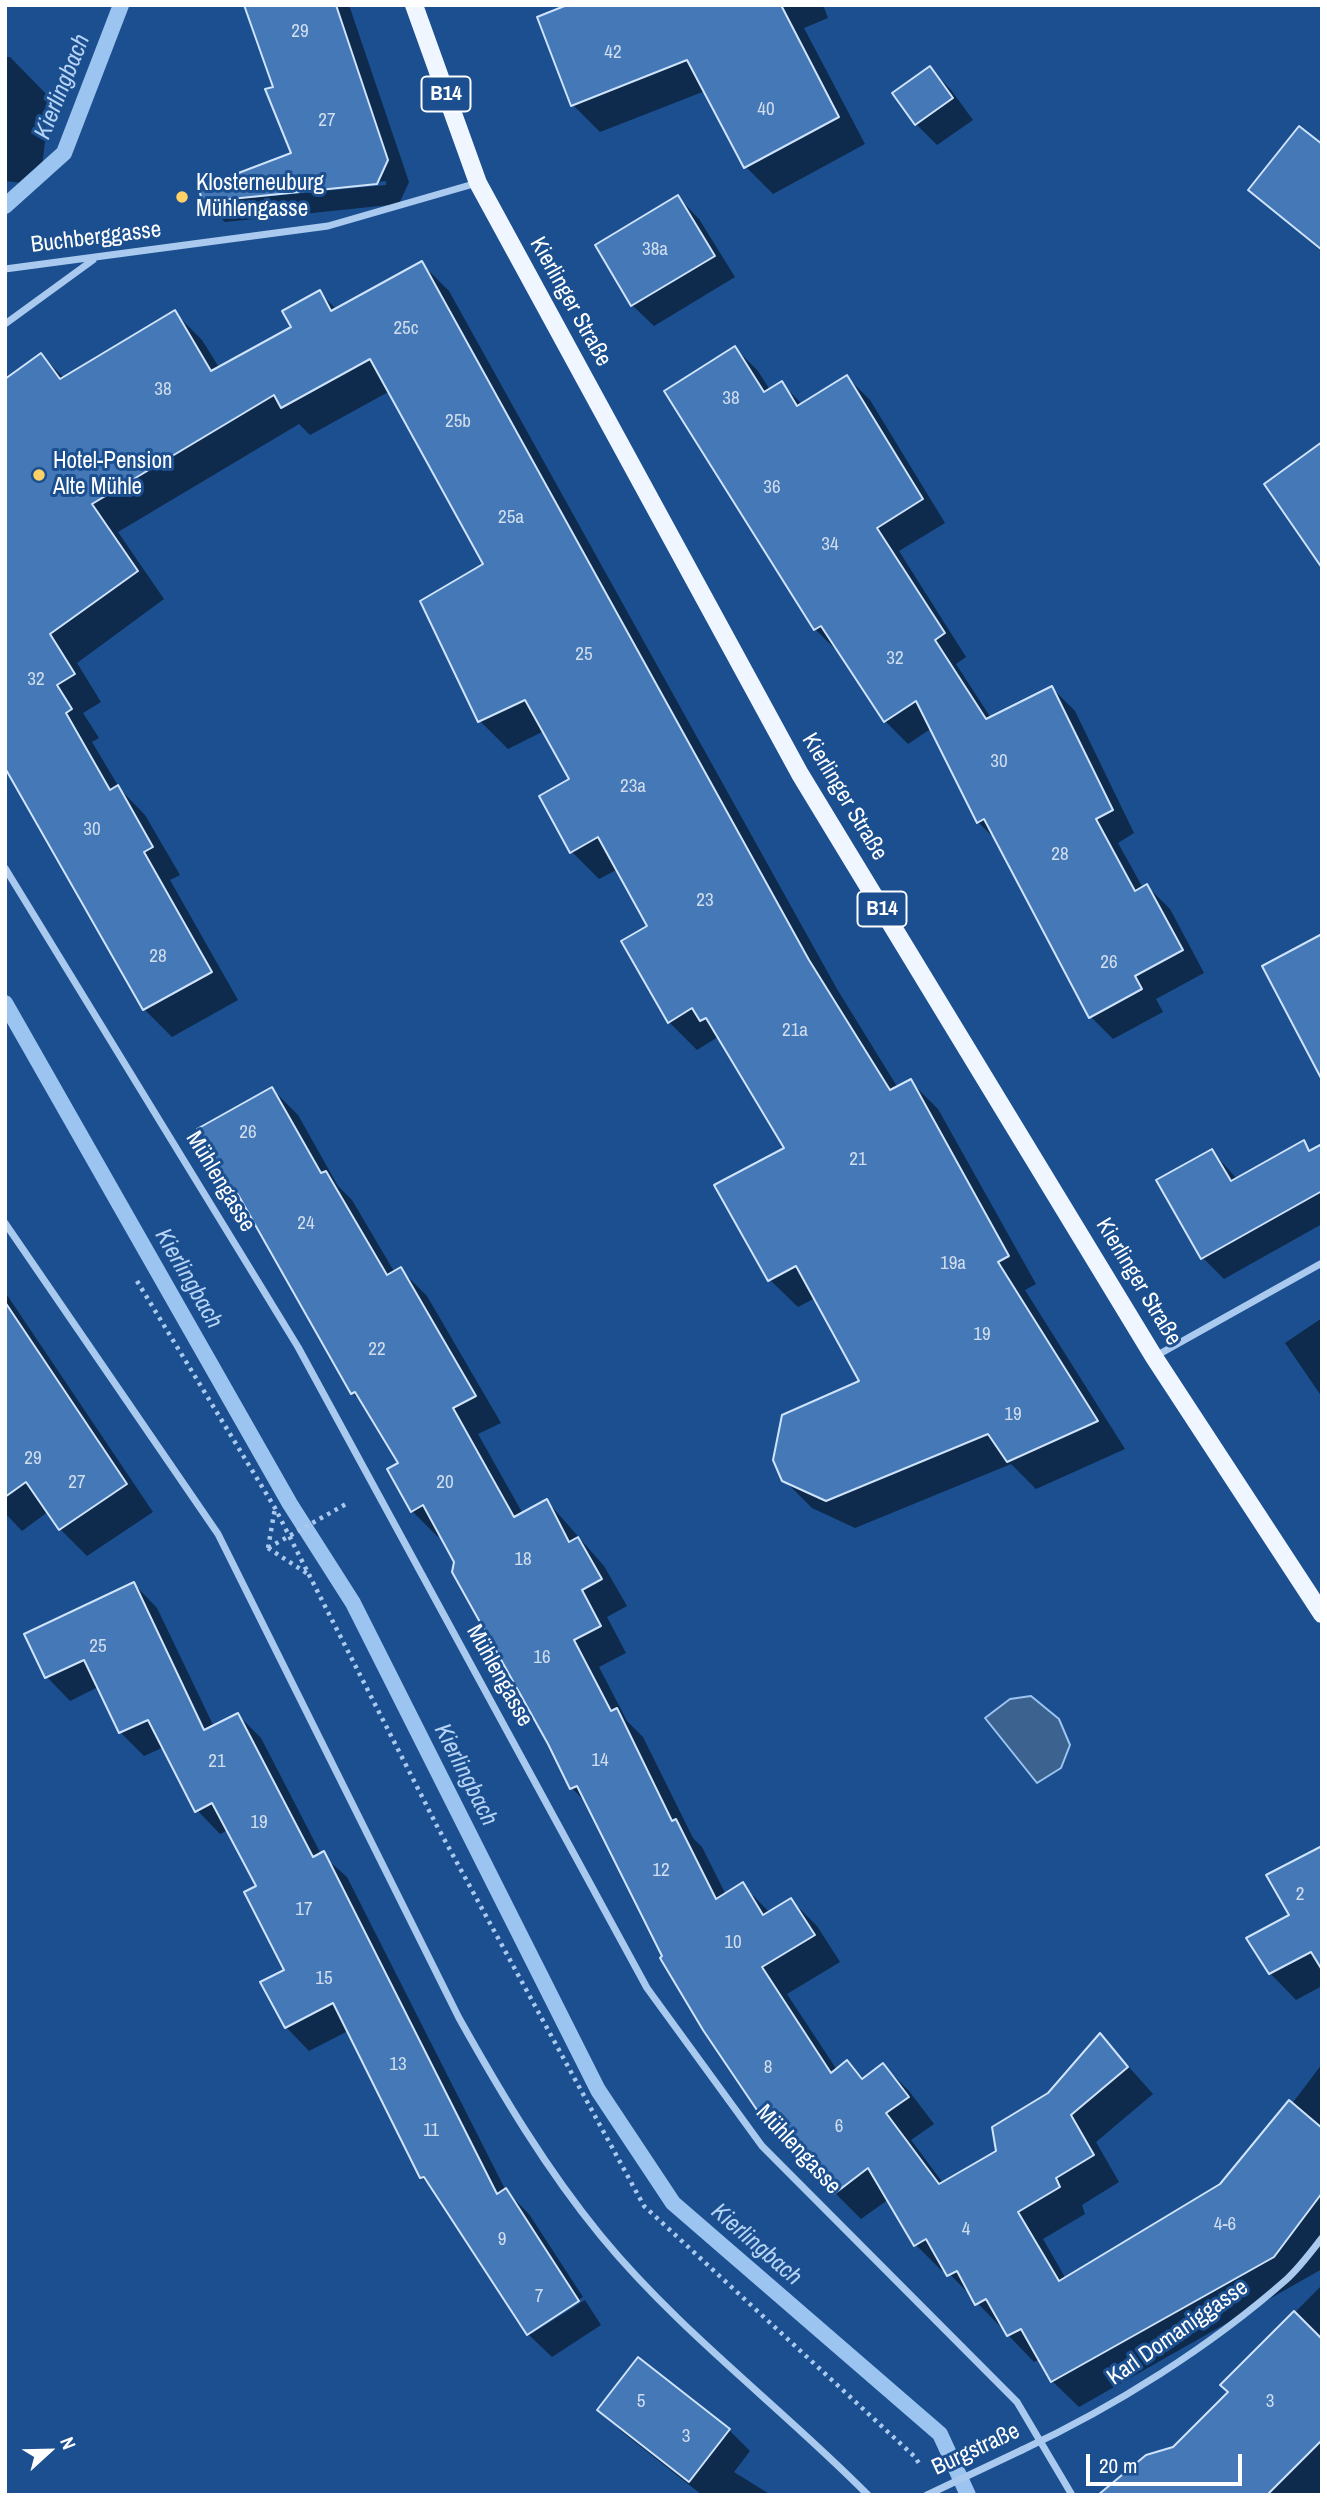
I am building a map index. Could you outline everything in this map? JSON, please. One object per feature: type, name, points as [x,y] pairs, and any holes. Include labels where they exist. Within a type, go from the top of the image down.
[{"type":"main road","name":"Kierlinger Straße","points":[[414,5],[478,183],[800,774],[1154,1357],[1322,1614]]},
{"type":"street","name":"Buchberggasse","points":[[5,269],[94,260],[328,226],[478,183]]},
{"type":"street","points":[[5,324],[94,260]]},
{"type":"street","name":"Mühlengasse","points":[[5,868],[298,1348],[647,1988],[762,2146],[1017,2402],[1042,2440],[1072,2495]]},
{"type":"street","points":[[5,1223],[218,1534],[459,2018],[503,2096],[602,2238],[711,2350],[868,2495]]},
{"type":"street","points":[[1154,1357],[1322,1264]]},
{"type":"street","name":"Karl Domaniggasse","points":[[1042,2440],[1120,2399],[1192,2350],[1289,2278],[1322,2238]]},
{"type":"street","name":"Burgstraße","points":[[927,2495],[1042,2440]]},
{"type":"path","points":[[137,1281],[275,1508],[312,1576],[437,1826],[644,2206],[915,2457],[927,2476]]},
{"type":"path","points":[[268,1548],[346,1504]]},
{"type":"path","points":[[268,1548],[275,1508]]},
{"type":"path","points":[[268,1548],[312,1576]]},
{"type":"water","points":[[1031,1696],[1059,1719],[1070,1745],[1061,1768],[1037,1783],[985,1718],[1010,1699]]},
{"type":"building","points":[[244,5],[336,5],[388,160],[377,184],[202,202],[199,188],[291,153],[265,89],[273,87]]},
{"type":"building","points":[[567,5],[781,5],[839,117],[744,168],[687,60],[571,106],[537,17]]},
{"type":"building","points":[[930,66],[953,98],[915,125],[892,93]]},
{"type":"building","points":[[1299,126],[1322,144],[1322,250],[1248,190]]},
{"type":"building","points":[[678,195],[715,256],[631,306],[595,245]]},
{"type":"building","points":[[422,261],[809,960],[890,1090],[911,1079],[1009,1256],[998,1262],[1098,1421],[1007,1462],[988,1434],[826,1501],[782,1481],[773,1460],[782,1415],[859,1381],[796,1266],[768,1281],[714,1185],[784,1148],[706,1018],[700,1021],[692,1008],[668,1023],[621,941],[647,926],[598,837],[570,853],[539,796],[569,779],[525,700],[478,722],[420,601],[483,564],[370,359],[281,408],[274,395],[92,504],[138,571],[50,634],[75,674],[57,685],[72,709],[66,713],[110,790],[118,785],[153,847],[144,852],[212,972],[143,1010],[5,768],[5,379],[41,353],[60,379],[175,310],[211,371],[291,327],[282,311],[320,290],[331,311]]},
{"type":"building","points":[[735,346],[764,392],[782,381],[797,406],[847,375],[923,499],[877,528],[945,633],[935,640],[986,719],[1052,686],[1113,810],[1096,819],[1135,891],[1147,884],[1183,950],[1135,976],[1142,989],[1089,1018],[984,819],[977,823],[916,701],[884,722],[821,626],[814,630],[664,391]]},
{"type":"building","points":[[1322,442],[1322,568],[1264,484]]},
{"type":"building","points":[[1322,934],[1322,1080],[1262,966]]},
{"type":"building","points":[[272,1087],[321,1173],[326,1171],[387,1275],[401,1267],[476,1396],[453,1408],[514,1517],[547,1499],[569,1542],[578,1537],[602,1579],[582,1590],[601,1626],[574,1640],[611,1711],[617,1708],[672,1821],[676,1819],[716,1899],[743,1882],[763,1915],[791,1898],[815,1935],[762,1967],[831,2073],[847,2060],[862,2079],[883,2063],[909,2097],[886,2113],[939,2184],[996,2151],[992,2127],[1048,2093],[1100,2033],[1128,2067],[1071,2115],[1094,2155],[1056,2178],[1060,2187],[1018,2212],[1059,2281],[1220,2184],[1289,2100],[1322,2128],[1322,2193],[1274,2257],[1051,2382],[1021,2329],[1007,2336],[986,2299],[975,2305],[957,2271],[947,2276],[926,2239],[914,2246],[868,2168],[834,2194],[773,2112],[763,2119],[703,2030],[660,1958],[662,1956],[577,1786],[570,1789],[548,1744],[452,1572],[454,1562],[423,1505],[411,1512],[387,1469],[398,1463],[355,1392],[351,1394],[236,1191],[233,1193],[197,1129]]},
{"type":"building","points":[[1304,1140],[1309,1151],[1322,1144],[1322,1191],[1201,1259],[1156,1180],[1212,1149],[1231,1181]]},
{"type":"building","points":[[5,1302],[127,1484],[59,1530],[26,1482],[5,1497]]},
{"type":"building","points":[[134,1582],[204,1730],[238,1713],[313,1857],[324,1851],[497,2194],[506,2188],[579,2301],[527,2335],[424,2177],[420,2178],[333,2003],[285,2028],[260,1982],[284,1970],[244,1892],[256,1886],[212,1803],[195,1812],[148,1720],[119,1733],[84,1660],[45,1678],[24,1634]]},
{"type":"building","points":[[1322,1846],[1322,1970],[1311,1952],[1269,1974],[1246,1938],[1289,1915],[1266,1875]]},
{"type":"building","points":[[1294,2311],[1322,2339],[1322,2440],[1267,2495],[1098,2495],[1146,2455],[1173,2447],[1228,2392],[1220,2385]]},
{"type":"building","points":[[638,2357],[730,2429],[689,2482],[597,2410]]},
{"type":"waterway","name":"Kierlingbach","points":[[5,206],[64,153],[121,5]]},
{"type":"waterway","name":"Kierlingbach","points":[[5,1003],[290,1504],[353,1603],[598,2090],[673,2203],[940,2434],[968,2495]]},
{"type":"place","name":"Klosterneuburg Mühlengasse","points":[[182,197]]},
{"type":"place","name":"Hotel-Pension Alte Mühle","points":[[39,475]]}]
